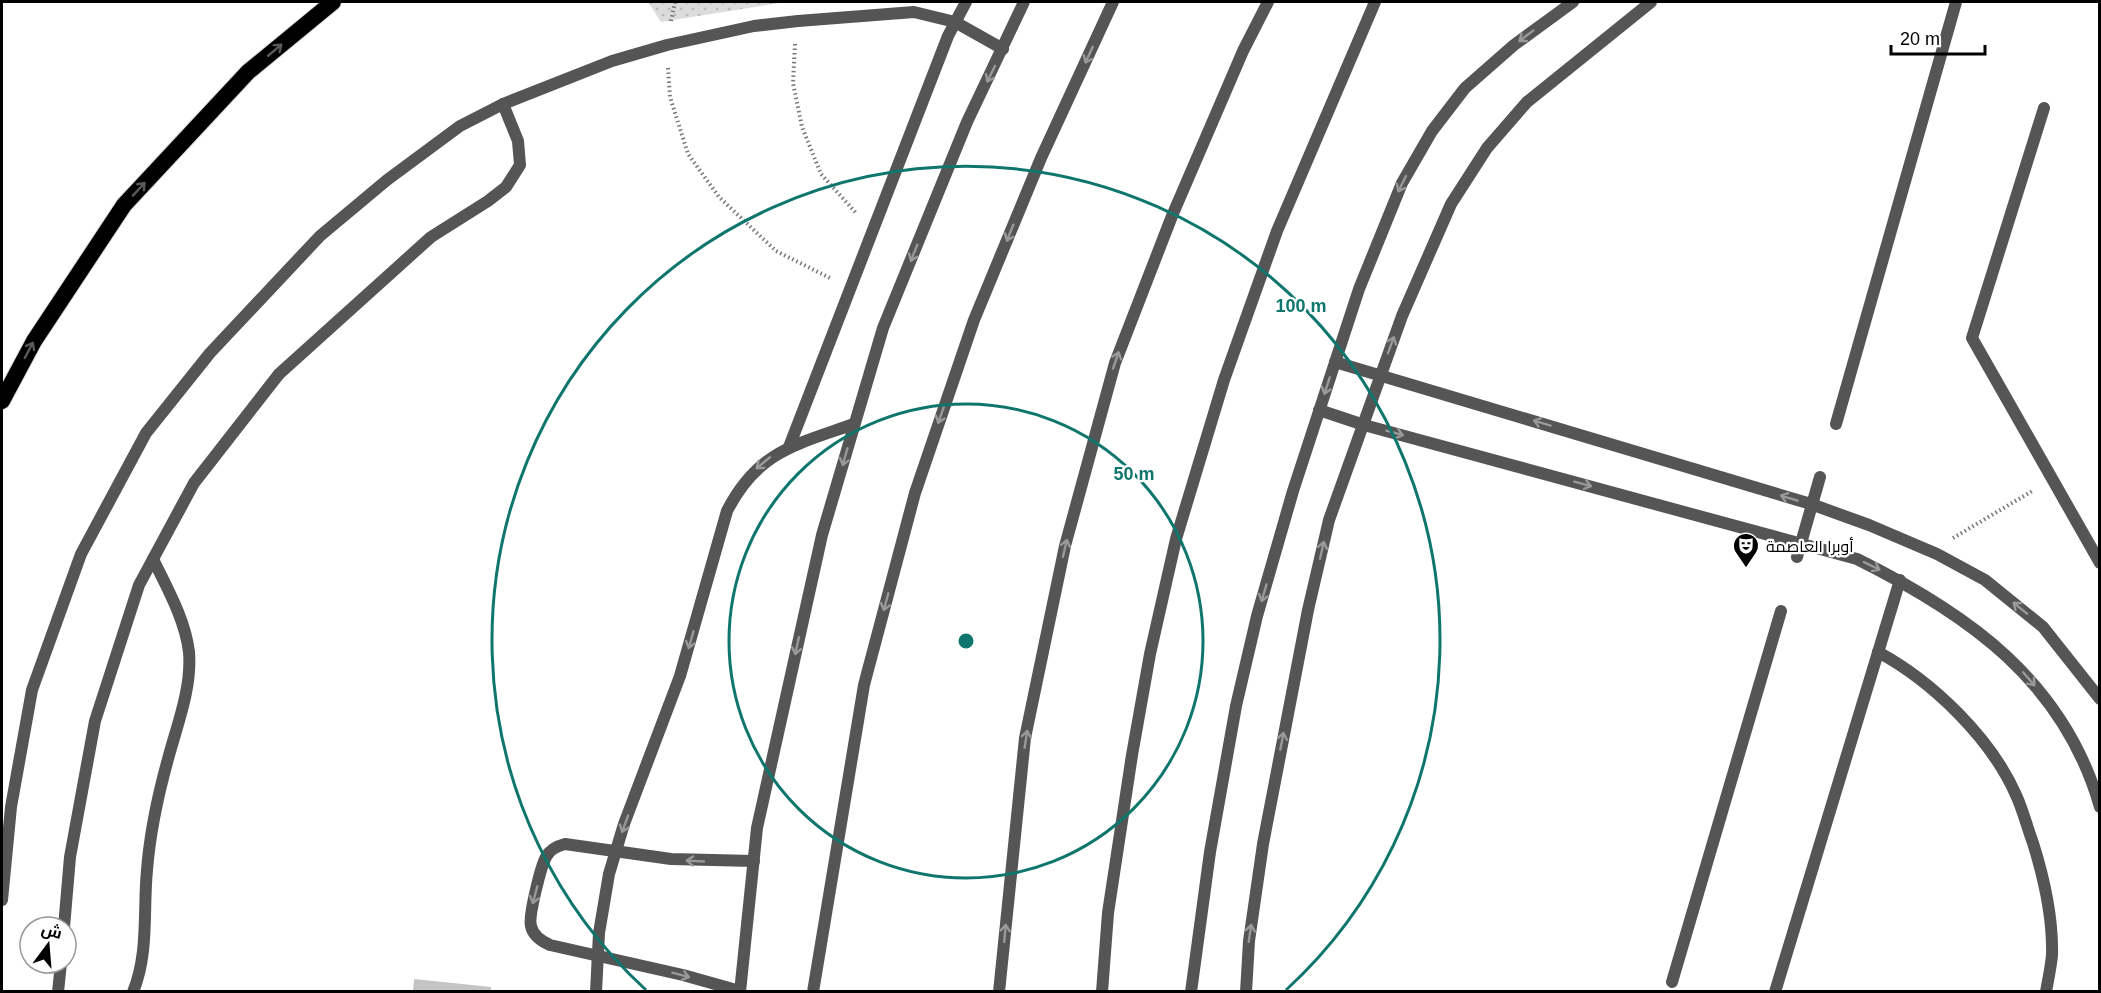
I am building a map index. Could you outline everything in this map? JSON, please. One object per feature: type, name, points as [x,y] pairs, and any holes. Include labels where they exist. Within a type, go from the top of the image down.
[{"type":"highway","points":[[2,401],[34,341],[124,205],[248,72],[333,2]]},
{"type":"street","points":[[789,447],[955,21],[966,2]]},
{"type":"street","points":[[754,861],[695,861],[565,844],[551,851],[546,857],[531,912],[533,933],[543,942],[740,991],[754,861],[757,828],[822,535],[883,328],[967,122],[1024,2]]},
{"type":"street","points":[[813,992],[864,685],[915,493],[979,309],[1041,158],[1113,2]]},
{"type":"street","points":[[999,992],[1025,738],[1065,546],[1115,363],[1182,194],[1243,51],[1268,2]]},
{"type":"street","points":[[1102,992],[1108,913],[1132,755],[1150,654],[1176,539],[1224,380],[1276,231],[1375,2]]},
{"type":"street","points":[[1191,992],[1210,852],[1236,706],[1257,616],[1293,491],[1359,289],[1402,183],[1432,131],[1465,88],[1514,45],[1573,2]]},
{"type":"street","points":[[1246,992],[1249,941],[1263,844],[1308,610],[1329,520],[1402,316],[1451,204],[1487,148],[1527,102],[1651,2]]},
{"type":"street","points":[[1836,424],[1956,2]]},
{"type":"street","points":[[2,900],[11,807],[32,690],[81,554],[146,433],[210,353],[320,236],[387,180],[460,126],[503,104],[612,62],[668,45],[754,26],[914,12],[955,21],[1003,49]]},
{"type":"street","points":[[65,915],[70,857],[94,722],[139,585],[194,483],[279,374],[431,237],[506,187],[520,165],[518,141],[503,104]]},
{"type":"street","points":[[2044,108],[1972,338],[2100,563]]},
{"type":"street","points":[[1335,362],[1811,504],[1869,525],[1937,554],[1985,580],[2043,627],[2100,699]]},
{"type":"street","points":[[1319,410],[1364,425],[1857,559],[1900,580],[1953,612],[2008,655],[2046,699],[2074,741],[2093,784],[2100,807]]},
{"type":"street","points":[[596,992],[597,956],[603,903],[616,851],[680,676],[727,511],[737,490],[752,472],[769,458],[789,447],[854,424]]},
{"type":"street","points":[[1797,557],[1820,477]]},
{"type":"street","points":[[133,992],[142,962],[147,870],[158,796],[189,675],[189,651],[184,628],[153,559]]},
{"type":"street","points":[[1775,992],[1900,580]]},
{"type":"street","points":[[1672,982],[1781,610]]},
{"type":"street","points":[[1878,652],[1901,665],[1938,693],[1989,748],[2016,794],[2043,873],[2052,957],[2046,992]]},
{"type":"street","points":[[58,992],[60,975]]},
{"type":"path","points":[[675,2],[668,45],[670,97],[688,154],[719,196],[776,251],[851,288]]},
{"type":"path","points":[[798,21],[793,83],[802,127],[821,174],[873,232]]},
{"type":"path","points":[[1947,542],[2053,479]]},
{"type":"shaded area","points":[[648,2],[785,2],[661,22]]},
{"type":"building","points":[[414,979],[491,987],[491,992],[413,992]]},
{"type":"place","name":"أوبرا العاصمة","points":[[1746,569]]}]
